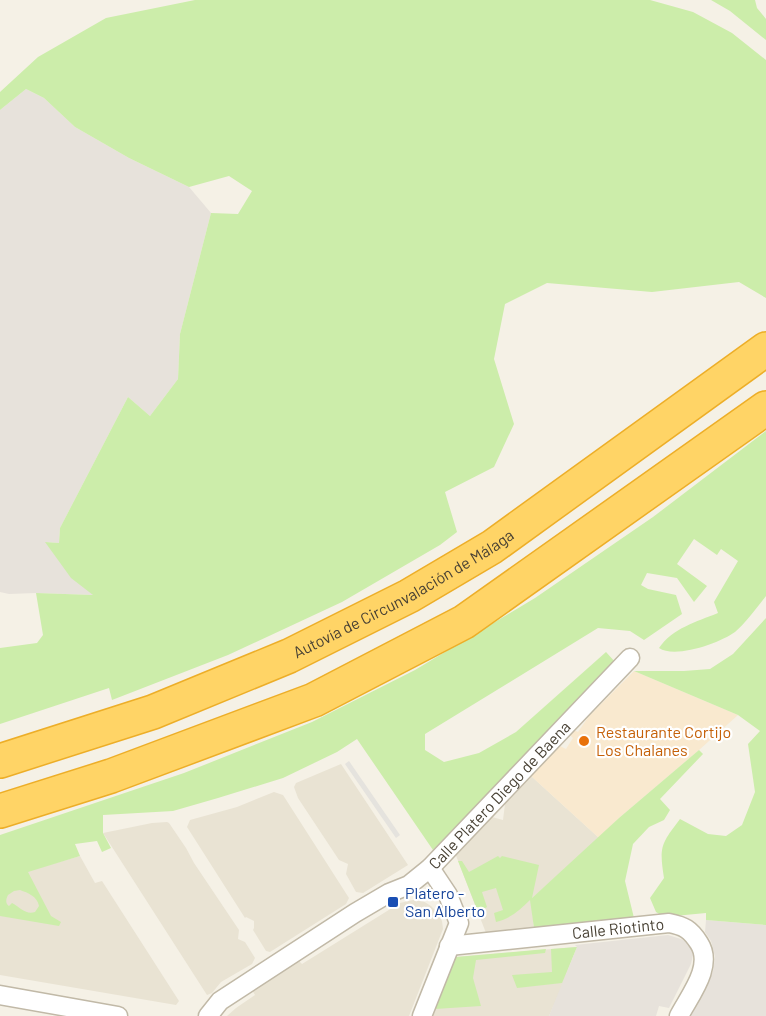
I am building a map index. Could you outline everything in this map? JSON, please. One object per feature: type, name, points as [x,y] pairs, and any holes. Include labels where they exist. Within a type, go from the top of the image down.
[{"type":"highway","name":"Autovía de Circunvalación de Málaga","points":[[0,760],[153,712],[289,656],[409,596],[492,547],[766,349]]},
{"type":"highway","points":[[0,811],[111,776],[314,700],[464,622],[766,408]]},
{"type":"street","name":"Calle Platero Diego de Baena","points":[[208,1016],[220,1001],[355,913],[388,893],[409,885],[430,868],[630,658]]},
{"type":"street","points":[[422,1016],[459,923],[448,894],[430,868]]},
{"type":"street","name":"Calle Riotinto","points":[[449,946],[669,923],[682,926],[693,933],[702,949],[704,961],[701,975],[678,1016]]},
{"type":"street","points":[[0,995],[118,1016]]},
{"type":"shaded area","points":[[26,89],[44,98],[75,127],[129,158],[189,187],[211,213],[180,334],[178,379],[150,416],[128,397],[60,528],[59,543],[46,542],[94,595],[0,592],[0,110]]},
{"type":"shaded area","points":[[634,671],[738,715],[599,838],[531,776],[560,746],[566,749],[573,738],[570,735],[574,730],[578,732],[589,716]]},
{"type":"shaded area","points":[[349,761],[400,835],[396,838],[345,764]]},
{"type":"shaded area","points":[[341,764],[408,865],[363,893],[356,892],[346,874],[348,864],[339,860],[298,798],[294,787],[296,783]]},
{"type":"shaded area","points":[[531,776],[599,838],[531,899],[534,928],[486,933],[455,853],[492,817],[503,820],[505,804]]},
{"type":"shaded area","points":[[274,792],[283,795],[349,898],[346,904],[270,952],[266,951],[253,930],[254,921],[245,918],[187,827],[190,820],[237,807]]},
{"type":"shaded area","points":[[167,822],[239,930],[238,939],[245,942],[255,958],[252,964],[221,982],[212,993],[207,995],[103,833]]},
{"type":"shaded area","points":[[80,856],[95,883],[102,881],[179,1001],[176,1005],[0,975],[0,879]]},
{"type":"shaded area","points":[[413,900],[423,901],[431,906],[438,913],[443,929],[409,1016],[227,1016],[255,995],[252,990],[298,960],[302,964],[400,903]]},
{"type":"shaded area","points":[[706,920],[766,925],[766,1016],[691,1016],[713,971],[715,957],[711,941],[705,932]]},
{"type":"shaded area","points":[[668,935],[686,942],[693,955],[691,964],[669,1008],[659,1006],[656,1016],[549,1016],[577,947],[575,945]]},
{"type":"shaded area","points":[[576,947],[549,1016],[432,1016],[456,957]]},
{"type":"green space","points":[[195,0],[650,0],[693,12],[732,33],[766,60],[766,298],[739,282],[652,292],[547,283],[505,304],[494,359],[514,424],[494,467],[445,492],[457,532],[440,545],[342,602],[228,655],[112,700],[109,688],[0,724],[0,648],[37,643],[43,635],[36,593],[93,595],[71,578],[45,542],[59,543],[60,528],[128,397],[150,416],[178,379],[180,334],[211,213],[238,214],[252,191],[229,176],[189,187],[129,158],[75,127],[44,98],[26,89],[0,110],[0,92],[38,57],[106,18]]},
{"type":"green space","points":[[711,0],[755,0],[757,8],[766,19],[766,40],[730,11]]},
{"type":"green space","points":[[766,431],[766,596],[755,610],[735,632],[719,641],[686,651],[666,651],[659,648],[671,635],[718,613],[714,602],[738,561],[721,549],[717,555],[694,539],[677,564],[707,586],[694,602],[677,578],[647,573],[641,585],[648,589],[676,595],[682,614],[644,640],[630,631],[598,628],[425,734],[425,750],[444,762],[479,753],[516,732],[606,652],[616,663],[433,850],[357,739],[337,752],[283,778],[218,798],[173,811],[103,815],[103,833],[111,848],[102,852],[97,841],[75,844],[80,856],[28,872],[51,916],[61,922],[59,926],[0,916],[0,835],[184,773],[312,722],[415,670],[535,598],[653,517]],"holes":[[[20,890],[32,895],[36,900],[39,906],[35,912],[26,912],[12,903],[9,906],[7,904],[8,895]]]},
{"type":"green space","points":[[766,618],[766,925],[706,920],[706,913],[664,917],[656,912],[650,898],[664,878],[662,852],[665,840],[680,819],[708,834],[726,836],[742,825],[755,792],[748,744],[760,731],[738,715],[634,671],[710,669],[733,654]]},
{"type":"green space","points":[[699,750],[703,754],[660,799],[670,810],[664,820],[649,827],[633,844],[625,881],[634,918],[534,928],[530,900],[514,914],[496,922],[494,913],[503,910],[496,888],[482,892],[487,907],[478,912],[458,861],[462,861],[469,872],[498,856],[539,865],[532,898],[619,818]]},
{"type":"green space","points":[[577,947],[562,983],[517,988],[512,975],[552,972],[551,949]]},
{"type":"green space","points":[[546,949],[545,953],[476,960],[473,978],[481,1006],[435,1009],[456,957]]},
{"type":"place","name":"Restaurante Cortijo Los Chalanes","points":[[584,741]]},
{"type":"place","name":"Platero - San Alberto","points":[[393,902]]}]
